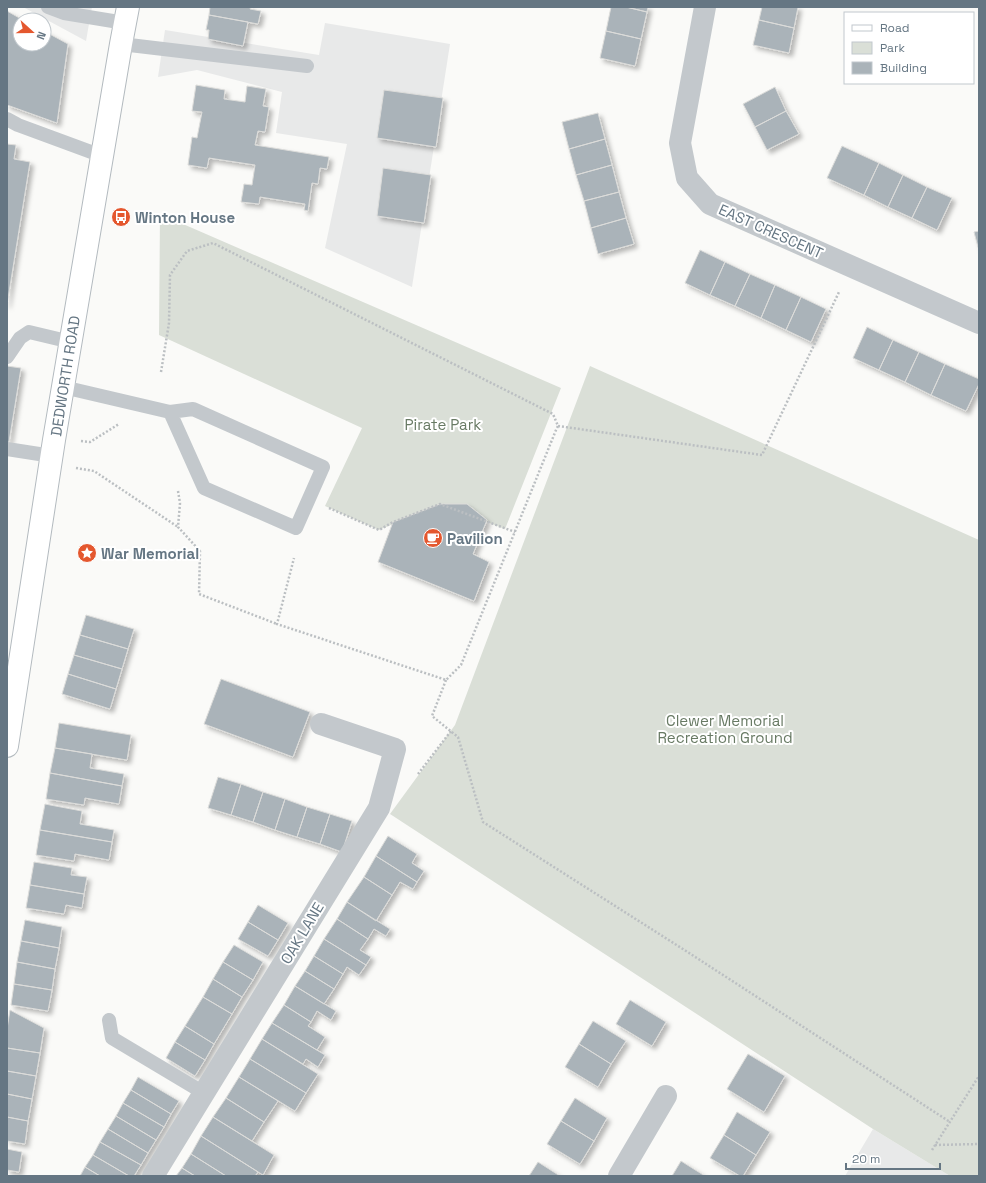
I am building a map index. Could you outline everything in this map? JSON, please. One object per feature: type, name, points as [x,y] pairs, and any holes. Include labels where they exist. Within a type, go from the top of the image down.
[{"type":"main road","name":"DEDWORTH ROAD","points":[[7,746],[52,453],[125,25]]},
{"type":"street","name":"EAST CRESCENT","points":[[705,7],[680,143],[687,178],[710,204],[979,323]]},
{"type":"street","name":"OAK LANE","points":[[153,1176],[379,808],[395,749],[321,724]]},
{"type":"street","points":[[619,1176],[666,1096]]},
{"type":"lane","points":[[48,7],[64,13],[125,25],[307,66]]},
{"type":"lane","points":[[7,119],[18,125],[102,156]]},
{"type":"lane","points":[[7,357],[20,338],[29,332],[71,342]]},
{"type":"lane","points":[[63,387],[170,412],[193,409],[323,467],[296,528],[204,488],[170,412]]},
{"type":"lane","points":[[7,449],[52,453]]},
{"type":"lane","points":[[109,1020],[112,1038],[204,1093]]},
{"type":"path","points":[[161,372],[169,323],[170,275],[187,251],[213,243],[553,414],[558,426],[461,665],[446,680],[432,716],[458,737],[483,822],[950,1122]]},
{"type":"path","points":[[558,426],[762,455],[851,266]]},
{"type":"path","points":[[52,453],[90,442],[124,422]]},
{"type":"path","points":[[52,453],[94,471],[178,527],[200,551],[199,594],[277,624],[446,680]]},
{"type":"path","points":[[177,488],[180,503],[178,527]]},
{"type":"path","points":[[325,506],[379,530],[392,522],[440,504],[515,532]]},
{"type":"path","points":[[277,624],[294,558]]},
{"type":"path","points":[[932,1150],[979,1076]]},
{"type":"path","points":[[935,1144],[979,1144]]},
{"type":"shaded area","points":[[23,7],[92,7],[86,41],[52,23],[52,12],[32,12]]},
{"type":"shaded area","points":[[325,23],[450,44],[412,287],[325,248],[347,144],[276,133],[282,92],[197,70],[158,77],[165,30],[319,55]]},
{"type":"shaded area","points":[[873,1129],[950,1176],[845,1176]]},
{"type":"green space","name":"Pirate Park","points":[[160,214],[561,388],[505,529],[440,504],[379,530],[325,506],[362,428],[159,335]]},
{"type":"green space","name":"Clewer Memorial Recreation Ground","points":[[590,366],[979,540],[979,1176],[950,1176],[873,1129],[390,814],[455,725]]},
{"type":"building","points":[[210,7],[251,7],[250,9],[261,11],[258,24],[209,15]]},
{"type":"building","points":[[611,7],[626,7],[647,12],[641,39],[606,31]]},
{"type":"building","points":[[626,7],[648,7],[647,12]]},
{"type":"building","points":[[762,7],[798,7],[794,28],[759,20]]},
{"type":"building","points":[[7,11],[12,14],[12,52],[52,52],[52,35],[68,44],[57,123],[7,105]]},
{"type":"building","points":[[209,15],[248,22],[243,46],[208,39],[209,30],[206,30]]},
{"type":"building","points":[[759,20],[794,28],[789,53],[753,45]]},
{"type":"building","points":[[606,31],[641,39],[635,66],[600,58]]},
{"type":"building","points":[[196,85],[225,90],[224,99],[245,102],[247,86],[266,89],[263,106],[269,107],[265,132],[258,131],[255,145],[329,157],[327,169],[320,168],[318,184],[312,183],[308,211],[304,210],[305,204],[260,197],[259,204],[241,202],[244,184],[252,185],[255,165],[209,158],[207,168],[188,165],[192,137],[197,138],[202,112],[192,111]]},
{"type":"building","points":[[775,87],[786,111],[755,127],[743,104]]},
{"type":"building","points":[[384,90],[443,98],[436,147],[377,138]]},
{"type":"building","points":[[786,111],[799,134],[767,150],[755,127]]},
{"type":"building","points":[[598,113],[605,139],[569,149],[562,122]]},
{"type":"building","points":[[605,139],[612,165],[576,175],[569,149]]},
{"type":"building","points":[[7,144],[16,145],[14,159],[30,162],[7,305]]},
{"type":"building","points":[[842,146],[879,163],[864,195],[827,178]]},
{"type":"building","points":[[879,163],[903,175],[888,207],[864,195]]},
{"type":"building","points":[[612,165],[619,192],[584,201],[576,175]]},
{"type":"building","points":[[383,168],[431,175],[424,223],[377,216]]},
{"type":"building","points":[[903,175],[927,187],[912,218],[888,207]]},
{"type":"building","points":[[927,187],[952,198],[937,230],[912,218]]},
{"type":"building","points":[[619,192],[626,218],[591,228],[584,201]]},
{"type":"building","points":[[626,218],[634,244],[598,254],[591,228]]},
{"type":"building","points":[[979,231],[979,251],[974,232]]},
{"type":"building","points":[[700,250],[725,262],[710,295],[685,283]]},
{"type":"building","points":[[725,262],[750,274],[735,306],[710,295]]},
{"type":"building","points":[[750,274],[775,285],[761,318],[735,306]]},
{"type":"building","points":[[775,285],[801,297],[786,330],[761,318]]},
{"type":"building","points":[[801,297],[826,309],[811,342],[786,330]]},
{"type":"building","points":[[867,327],[893,340],[879,370],[853,358]]},
{"type":"building","points":[[893,340],[919,352],[905,382],[879,370]]},
{"type":"building","points":[[919,352],[945,364],[931,395],[905,382]]},
{"type":"building","points":[[945,364],[979,379],[979,384],[966,411],[931,395]]},
{"type":"building","points":[[7,366],[21,368],[9,442],[7,442]]},
{"type":"building","name":"Pavilion","points":[[440,504],[467,504],[487,520],[473,554],[489,562],[474,601],[378,562],[393,522]]},
{"type":"building","points":[[86,615],[134,629],[128,649],[80,635]]},
{"type":"building","points":[[80,635],[128,649],[122,669],[74,655]]},
{"type":"building","points":[[74,655],[122,669],[116,689],[68,674]]},
{"type":"building","points":[[68,674],[116,689],[110,709],[62,694]]},
{"type":"building","points":[[221,679],[310,712],[293,757],[204,724]]},
{"type":"building","points":[[59,723],[131,735],[127,760],[55,748]]},
{"type":"building","points":[[55,748],[92,754],[90,768],[124,774],[122,786],[50,773]]},
{"type":"building","points":[[50,773],[122,786],[119,804],[85,798],[84,805],[46,799]]},
{"type":"building","points":[[218,777],[241,784],[231,815],[208,808]]},
{"type":"building","points":[[241,784],[263,792],[253,822],[231,815]]},
{"type":"building","points":[[263,792],[285,799],[275,830],[253,822]]},
{"type":"building","points":[[285,799],[307,807],[297,837],[275,830]]},
{"type":"building","points":[[45,804],[82,811],[80,824],[114,830],[112,842],[40,830]]},
{"type":"building","points":[[307,807],[330,814],[320,844],[297,837]]},
{"type":"building","points":[[330,814],[352,821],[342,852],[320,844]]},
{"type":"building","points":[[40,830],[112,842],[109,860],[75,854],[74,861],[36,855]]},
{"type":"building","points":[[388,836],[417,854],[412,863],[424,871],[417,882],[376,856]]},
{"type":"building","points":[[376,856],[417,882],[413,889],[400,882],[392,895],[364,877]]},
{"type":"building","points":[[34,862],[72,868],[71,875],[87,877],[84,894],[30,885]]},
{"type":"building","points":[[364,877],[392,895],[376,921],[347,902]]},
{"type":"building","points":[[30,885],[84,894],[82,908],[66,905],[64,914],[26,908]]},
{"type":"building","points":[[347,902],[390,929],[386,936],[374,929],[368,939],[337,919]]},
{"type":"building","points":[[258,905],[288,923],[278,940],[248,922]]},
{"type":"building","points":[[337,919],[368,939],[360,950],[371,957],[366,965],[324,939]]},
{"type":"building","points":[[25,920],[62,927],[59,948],[21,941]]},
{"type":"building","points":[[248,922],[278,940],[268,956],[238,939]]},
{"type":"building","points":[[324,939],[366,965],[359,975],[347,967],[343,974],[314,956]]},
{"type":"building","points":[[21,941],[59,948],[55,969],[17,962]]},
{"type":"building","points":[[234,945],[263,962],[253,980],[223,962]]},
{"type":"building","points":[[314,956],[343,974],[334,989],[305,971]]},
{"type":"building","points":[[17,962],[55,969],[52,990],[14,984]]},
{"type":"building","points":[[223,962],[253,980],[242,997],[213,979]]},
{"type":"building","points":[[305,971],[334,989],[324,1004],[295,986]]},
{"type":"building","points":[[213,979],[242,997],[232,1014],[203,997]]},
{"type":"building","points":[[14,984],[52,990],[48,1011],[11,1005]]},
{"type":"building","points":[[295,986],[336,1011],[331,1020],[317,1011],[311,1022],[284,1005]]},
{"type":"building","points":[[203,997],[232,1014],[214,1044],[185,1026]]},
{"type":"building","points":[[630,1000],[666,1022],[652,1046],[616,1024]]},
{"type":"building","points":[[284,1005],[311,1022],[308,1026],[325,1037],[317,1050],[272,1023]]},
{"type":"building","points":[[10,1010],[44,1028],[40,1053],[7,1048],[7,1029]]},
{"type":"building","points":[[593,1021],[626,1041],[611,1064],[579,1044]]},
{"type":"building","points":[[272,1023],[325,1055],[318,1067],[306,1059],[303,1064],[262,1039]]},
{"type":"building","points":[[185,1026],[214,1044],[205,1060],[175,1042]]},
{"type":"building","points":[[262,1039],[318,1074],[306,1093],[250,1059]]},
{"type":"building","points":[[175,1042],[205,1060],[195,1076],[166,1058]]},
{"type":"building","points":[[579,1044],[611,1064],[598,1087],[565,1067]]},
{"type":"building","points":[[7,1048],[40,1053],[36,1076],[7,1071]]},
{"type":"building","points":[[748,1054],[785,1076],[764,1112],[727,1089]]},
{"type":"building","points":[[250,1059],[306,1093],[295,1111],[239,1077]]},
{"type":"building","points":[[7,1071],[36,1076],[32,1099],[7,1094]]},
{"type":"building","points":[[138,1077],[179,1101],[171,1114],[131,1090]]},
{"type":"building","points":[[239,1077],[278,1101],[264,1122],[226,1098]]},
{"type":"building","points":[[131,1090],[171,1114],[164,1127],[123,1103]]},
{"type":"building","points":[[7,1094],[32,1099],[28,1121],[7,1117]]},
{"type":"building","points":[[226,1098],[264,1122],[252,1141],[213,1117]]},
{"type":"building","points":[[575,1098],[607,1118],[594,1141],[561,1121]]},
{"type":"building","points":[[123,1103],[164,1127],[156,1140],[116,1116]]},
{"type":"building","points":[[737,1112],[770,1132],[756,1155],[724,1135]]},
{"type":"building","points":[[116,1116],[156,1140],[148,1153],[108,1129]]},
{"type":"building","points":[[7,1117],[28,1121],[25,1144],[7,1141]]},
{"type":"building","points":[[213,1117],[274,1155],[263,1175],[201,1136]]},
{"type":"building","points":[[561,1121],[594,1141],[580,1164],[547,1144]]},
{"type":"building","points":[[108,1129],[148,1153],[141,1165],[100,1142]]},
{"type":"building","points":[[724,1135],[756,1155],[743,1176],[740,1176],[710,1158]]},
{"type":"building","points":[[201,1136],[258,1172],[255,1176],[226,1176],[191,1154]]},
{"type":"building","points":[[100,1142],[141,1165],[134,1176],[129,1176],[93,1155]]},
{"type":"building","points":[[7,1149],[22,1152],[19,1172],[7,1170]]},
{"type":"building","points":[[191,1154],[226,1176],[195,1176],[182,1168]]},
{"type":"building","points":[[93,1155],[129,1176],[100,1176],[85,1167]]},
{"type":"building","points":[[681,1161],[705,1176],[672,1176]]},
{"type":"building","points":[[538,1162],[560,1176],[529,1176]]},
{"type":"building","points":[[85,1167],[100,1176],[80,1176]]},
{"type":"building","points":[[182,1168],[195,1176],[176,1176]]},
{"type":"place","name":"Winton House","points":[[121,217]]},
{"type":"place","name":"Pavilion","points":[[433,538]]},
{"type":"place","name":"War Memorial","points":[[87,553]]}]
